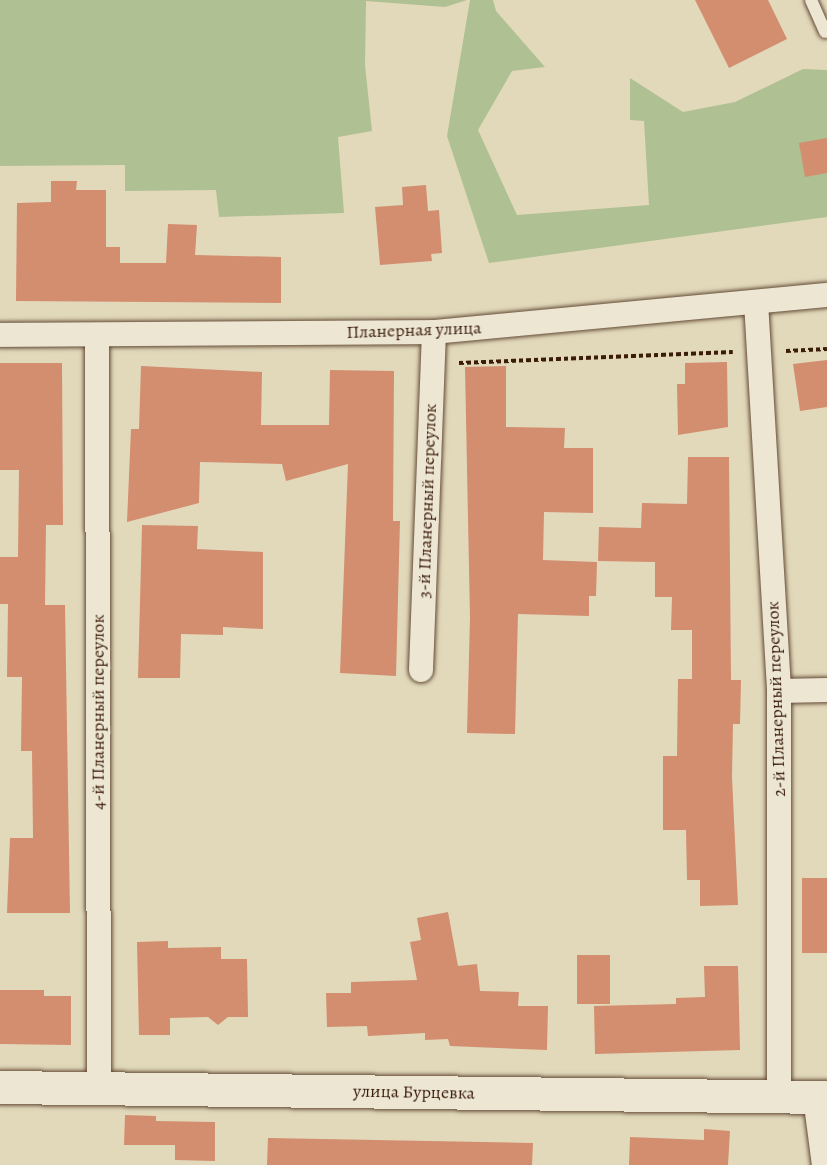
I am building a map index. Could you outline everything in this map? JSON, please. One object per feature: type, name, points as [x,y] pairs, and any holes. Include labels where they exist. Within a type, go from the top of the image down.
[{"type":"street","name":"Планерная улица","points":[[0,335],[434,332],[827,295]]},
{"type":"street","name":"2-й Планерный переулок","points":[[756,302],[779,691],[778,1096]]},
{"type":"street","name":"3-й Планерный переулок","points":[[421,670],[434,332]]},
{"type":"street","name":"4-й Планерный переулок","points":[[97,335],[99,1088]]},
{"type":"street","points":[[779,691],[827,690]]},
{"type":"street","name":"улица Бурцевка","points":[[0,1087],[821,1097]]},
{"type":"street","points":[[821,1097],[824,1165]]},
{"type":"lane","points":[[811,0],[825,32]]},
{"type":"path","points":[[433,364],[827,349]]},
{"type":"green space","points":[[0,0],[467,0],[445,7],[366,1],[365,65],[372,131],[338,137],[344,213],[219,217],[216,190],[125,191],[125,165],[0,166]]},
{"type":"green space","points":[[470,0],[493,0],[496,11],[545,67],[512,71],[478,130],[517,215],[649,205],[644,121],[630,120],[630,78],[683,112],[735,102],[803,69],[827,70],[827,217],[489,263],[447,136]]},
{"type":"building","points":[[695,0],[768,0],[787,39],[729,68]]},
{"type":"building","points":[[827,138],[827,173],[805,177],[799,143]]},
{"type":"building","points":[[51,181],[77,181],[76,190],[106,190],[106,247],[120,247],[120,263],[166,263],[168,224],[197,225],[195,255],[281,257],[281,303],[16,301],[17,203],[51,202]]},
{"type":"building","points":[[426,185],[428,211],[439,210],[442,253],[431,254],[432,261],[380,265],[375,207],[403,205],[402,187]]},
{"type":"building","points":[[827,360],[827,407],[800,411],[793,364]]},
{"type":"building","points":[[727,362],[728,427],[678,435],[677,384],[685,384],[685,363]]},
{"type":"building","points":[[0,363],[62,363],[63,525],[46,525],[45,605],[65,605],[70,913],[7,913],[10,838],[33,838],[32,751],[21,751],[22,677],[7,677],[8,604],[0,604],[0,557],[18,557],[19,470],[0,470]]},
{"type":"building","points":[[141,366],[262,372],[261,425],[329,425],[330,370],[394,371],[393,521],[400,521],[396,676],[340,673],[348,464],[286,481],[282,464],[200,462],[199,503],[127,522],[131,429],[139,429]]},
{"type":"building","points":[[506,366],[506,427],[565,428],[564,448],[593,448],[593,513],[544,512],[543,560],[597,562],[596,596],[589,596],[589,616],[518,614],[515,734],[467,733],[470,618],[465,367]]},
{"type":"building","points":[[688,457],[729,457],[731,680],[741,680],[740,724],[733,724],[732,777],[738,905],[700,906],[700,880],[687,880],[686,830],[663,830],[663,756],[677,756],[678,679],[692,679],[692,630],[671,630],[672,597],[655,597],[655,562],[598,561],[599,527],[641,528],[642,503],[687,504]]},
{"type":"building","points":[[142,525],[198,526],[197,549],[263,552],[263,629],[223,627],[223,635],[181,634],[180,678],[138,678]]},
{"type":"building","points":[[802,878],[827,878],[827,953],[802,953]]},
{"type":"building","points":[[448,912],[458,966],[477,964],[480,991],[519,992],[518,1006],[548,1006],[547,1050],[450,1046],[448,1039],[425,1040],[425,1033],[368,1036],[367,1026],[327,1027],[326,993],[351,993],[351,982],[417,980],[410,942],[421,940],[417,918]]},
{"type":"building","points":[[168,941],[168,948],[221,947],[221,959],[247,959],[248,1017],[228,1017],[218,1025],[208,1017],[170,1018],[170,1035],[139,1035],[137,942]]},
{"type":"building","points":[[577,955],[610,955],[610,1004],[577,1004]]},
{"type":"building","points":[[704,966],[738,966],[740,1050],[595,1054],[594,1006],[676,1004],[676,998],[705,997]]},
{"type":"building","points":[[0,990],[44,990],[44,996],[71,996],[71,1045],[0,1044]]},
{"type":"building","points":[[125,1115],[156,1116],[156,1121],[215,1122],[215,1161],[175,1160],[175,1145],[124,1145]]},
{"type":"building","points":[[704,1129],[730,1131],[728,1165],[629,1165],[630,1137],[704,1140]]},
{"type":"building","points":[[268,1138],[533,1143],[532,1165],[267,1165]]}]
